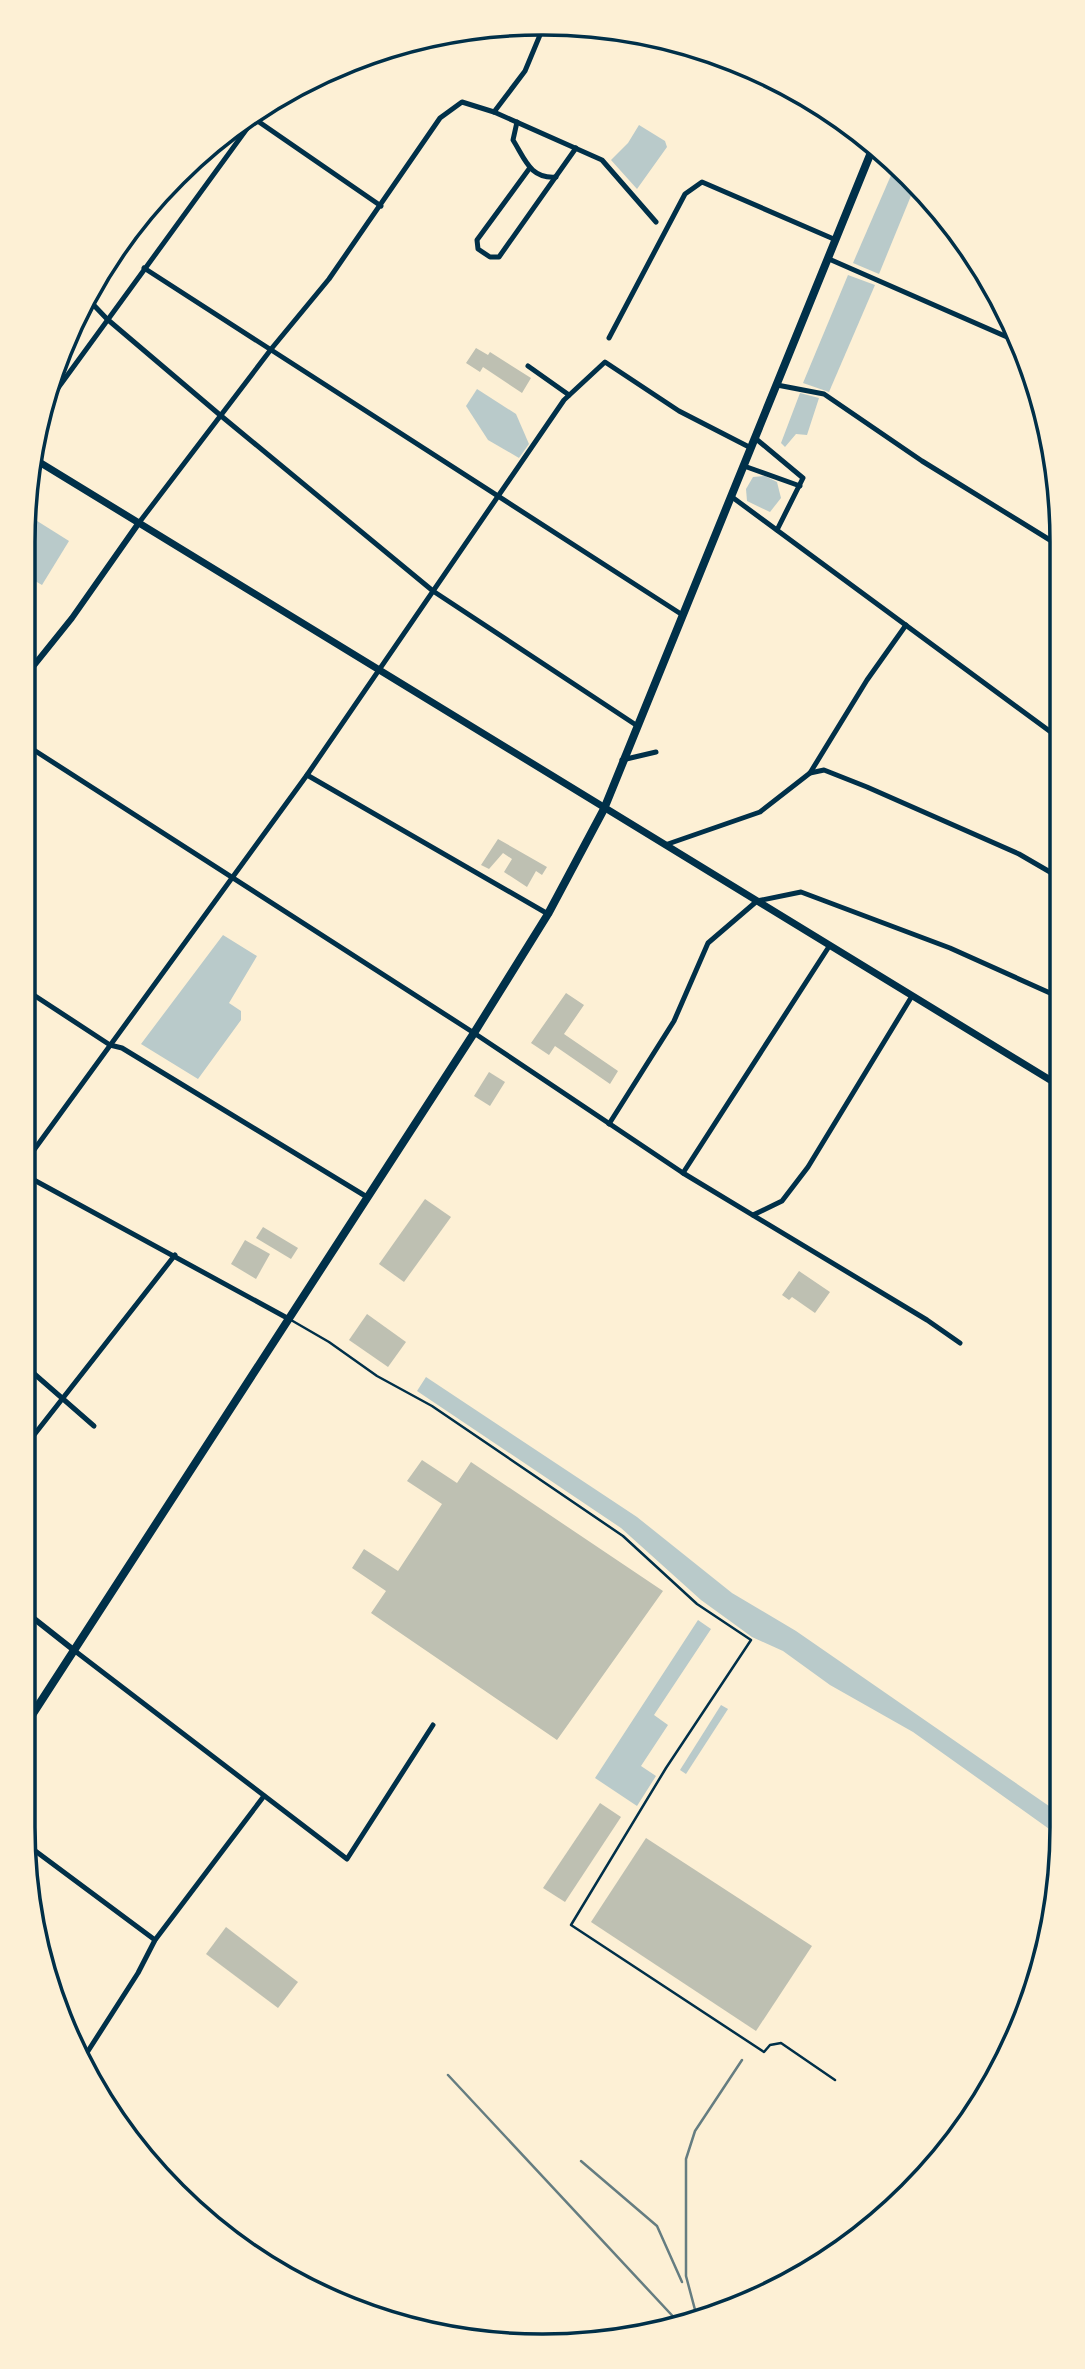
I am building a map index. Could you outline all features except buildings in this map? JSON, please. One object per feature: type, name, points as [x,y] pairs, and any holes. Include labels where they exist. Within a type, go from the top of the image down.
[{"type":"main road","points":[[35,1711],[474,1033],[548,914],[604,809],[681,614],[732,497],[870,155]]},
{"type":"main road","points":[[41,463],[1050,1080]]},
{"type":"street","points":[[494,112],[525,71],[539,35]]},
{"type":"street","points":[[35,664],[72,618],[220,415],[329,279],[440,118],[462,102],[494,112],[602,160],[656,222]]},
{"type":"street","points":[[259,122],[381,206]]},
{"type":"street","points":[[517,122],[513,140],[529,169],[543,178],[556,177]]},
{"type":"street","points":[[60,384],[235,139]]},
{"type":"street","points":[[529,169],[477,240],[478,249],[490,257],[499,257],[576,148]]},
{"type":"street","points":[[609,338],[685,194],[702,182],[836,240]]},
{"type":"street","points":[[829,259],[1006,337]]},
{"type":"street","points":[[144,268],[681,614]]},
{"type":"street","points":[[94,305],[220,415],[433,591],[636,725]]},
{"type":"street","points":[[35,1148],[307,775],[569,395],[605,362],[679,411],[751,448]]},
{"type":"street","points":[[528,366],[569,395]]},
{"type":"street","points":[[777,385],[824,394],[922,461],[1050,540]]},
{"type":"street","points":[[755,438],[803,478],[777,530]]},
{"type":"street","points":[[744,466],[800,485]]},
{"type":"street","points":[[732,497],[1050,731]]},
{"type":"street","points":[[665,845],[760,812],[810,773],[867,680],[906,625]]},
{"type":"street","points":[[35,751],[232,880],[474,1033],[683,1173],[927,1320],[960,1343]]},
{"type":"street","points":[[622,760],[656,752]]},
{"type":"street","points":[[810,773],[824,770],[867,787],[1019,854],[1050,872]]},
{"type":"street","points":[[307,775],[548,914]]},
{"type":"street","points":[[609,1124],[674,1021],[708,943],[757,901],[801,892],[950,948],[1050,993]]},
{"type":"street","points":[[683,1173],[830,945]]},
{"type":"street","points":[[35,996],[110,1045],[122,1048],[367,1197]]},
{"type":"street","points":[[753,1215],[782,1201],[808,1167],[912,996]]},
{"type":"street","points":[[35,1180],[289,1319]]},
{"type":"street","points":[[35,1433],[175,1255]]},
{"type":"street","points":[[35,1374],[94,1426]]},
{"type":"street","points":[[35,1619],[347,1859],[433,1724]]},
{"type":"street","points":[[88,2053],[138,1973],[155,1940],[264,1796]]},
{"type":"street","points":[[36,1851],[155,1940]]},
{"type":"lane","points":[[289,1319],[329,1342],[377,1377],[432,1406],[482,1443],[623,1536],[698,1604],[751,1640],[666,1768],[571,1925],[764,2052],[770,2045],[781,2043],[835,2080]]},
{"type":"shaded area","points":[[639,125],[665,141],[667,147],[637,189],[611,160],[628,143]]},
{"type":"shaded area","points":[[891,175],[911,195],[879,274],[853,263]]},
{"type":"shaded area","points":[[848,275],[875,285],[829,392],[803,383]]},
{"type":"shaded area","points":[[477,389],[516,414],[529,444],[519,458],[488,440],[466,406]]},
{"type":"shaded area","points":[[800,393],[819,398],[807,435],[796,434],[785,447],[781,443]]},
{"type":"shaded area","points":[[765,476],[777,482],[781,498],[770,512],[747,501],[746,489],[753,477]]},
{"type":"shaded area","points":[[36,520],[69,541],[42,585],[35,581]]},
{"type":"shaded area","points":[[223,935],[257,956],[229,1003],[241,1011],[241,1020],[198,1079],[141,1044]]},
{"type":"shaded area","points":[[426,1377],[637,1517],[732,1593],[796,1631],[1050,1807],[1050,1830],[913,1732],[830,1685],[783,1651],[752,1637],[701,1600],[621,1528],[417,1391]]},
{"type":"shaded area","points":[[698,1620],[711,1629],[654,1715],[668,1725],[641,1766],[656,1776],[637,1806],[595,1778]]},
{"type":"shaded area","points":[[721,1705],[728,1709],[686,1774],[680,1770]]},
{"type":"railway","points":[[695,2310],[686,2276],[686,2159],[695,2131],[742,2060]]},
{"type":"railway","points":[[448,2075],[674,2317]]},
{"type":"railway","points":[[581,2161],[657,2226],[682,2282]]}]
